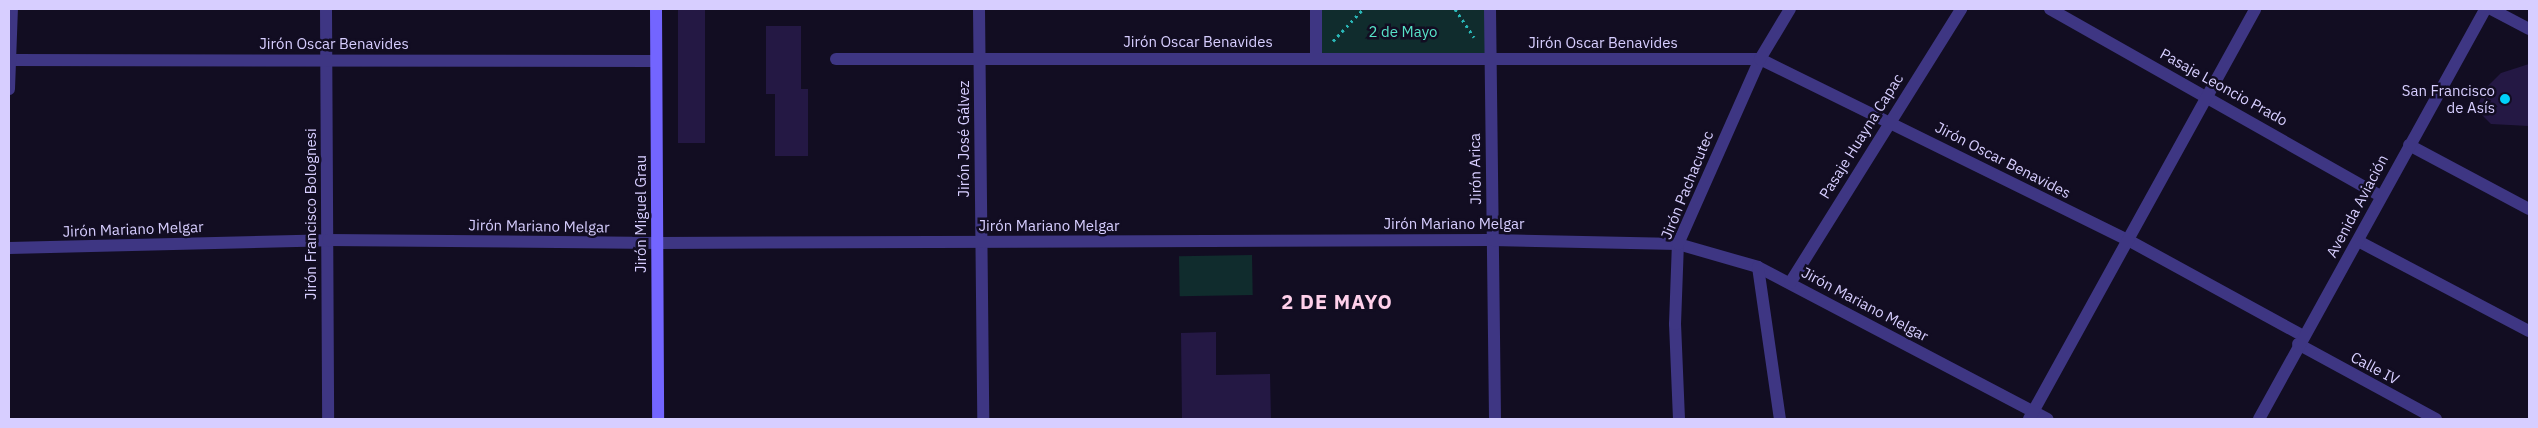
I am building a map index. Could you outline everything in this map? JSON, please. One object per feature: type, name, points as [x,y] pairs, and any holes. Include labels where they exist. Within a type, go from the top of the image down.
[{"type":"main road","name":"Jirón Miguel Grau","points":[[656,9],[658,419]]},
{"type":"street","points":[[9,89],[12,9]]},
{"type":"street","name":"Jirón Francisco Bolognesi","points":[[326,9],[328,419]]},
{"type":"street","name":"Jirón José Gálvez","points":[[979,9],[983,419]]},
{"type":"street","points":[[1316,9],[1316,59]]},
{"type":"street","name":"Jirón Arica","points":[[1490,9],[1495,419]]},
{"type":"street","name":"Jirón Pachacutec","points":[[1679,419],[1675,324],[1678,244],[1760,59],[1790,9]]},
{"type":"street","name":"Pasaje Huayna Capac","points":[[1790,283],[1889,120],[1961,9]]},
{"type":"street","name":"Pasaje Leoncio Prado","points":[[2050,9],[2381,196]]},
{"type":"street","points":[[2031,415],[2255,9]]},
{"type":"street","name":"Avenida Aviación","points":[[2259,419],[2300,340],[2358,241],[2485,9]]},
{"type":"street","points":[[2491,9],[2529,29]]},
{"type":"street","name":"Jirón Oscar Benavides","points":[[836,58],[1760,59],[1889,120],[2128,240],[2300,340]]},
{"type":"street","name":"Jirón Oscar Benavides","points":[[11,60],[656,61]]},
{"type":"street","points":[[2409,145],[2529,209]]},
{"type":"street","name":"Jirón Mariano Melgar","points":[[9,248],[328,240],[658,243],[1492,240],[1678,244],[1758,267],[2031,415],[2048,419]]},
{"type":"street","points":[[2358,241],[2529,331]]},
{"type":"street","points":[[1758,267],[1780,419]]},
{"type":"street","name":"Calle IV","points":[[2300,340],[2436,419]]},
{"type":"path","points":[[1316,59],[1363,9]]},
{"type":"green space","name":"2 de Mayo","points":[[1319,9],[1487,9],[1487,56],[1319,56]]},
{"type":"green space","points":[[1252,255],[1253,295],[1180,296],[1179,256]]},
{"type":"building","points":[[678,9],[705,9],[705,143],[678,143]]},
{"type":"building","points":[[766,26],[801,26],[801,89],[808,89],[808,156],[775,156],[775,94],[766,94]]},
{"type":"building","name":"San Francisco de Asís","points":[[2529,64],[2529,126],[2491,124],[2476,109],[2485,89],[2501,73]]},
{"type":"building","points":[[1216,332],[1216,375],[1270,374],[1271,419],[1182,419],[1181,333]]},
{"type":"place","name":"San Francisco de Asís","points":[[2505,99]]},
{"type":"district","name":"2 DE MAYO","points":[[1337,301]]}]
